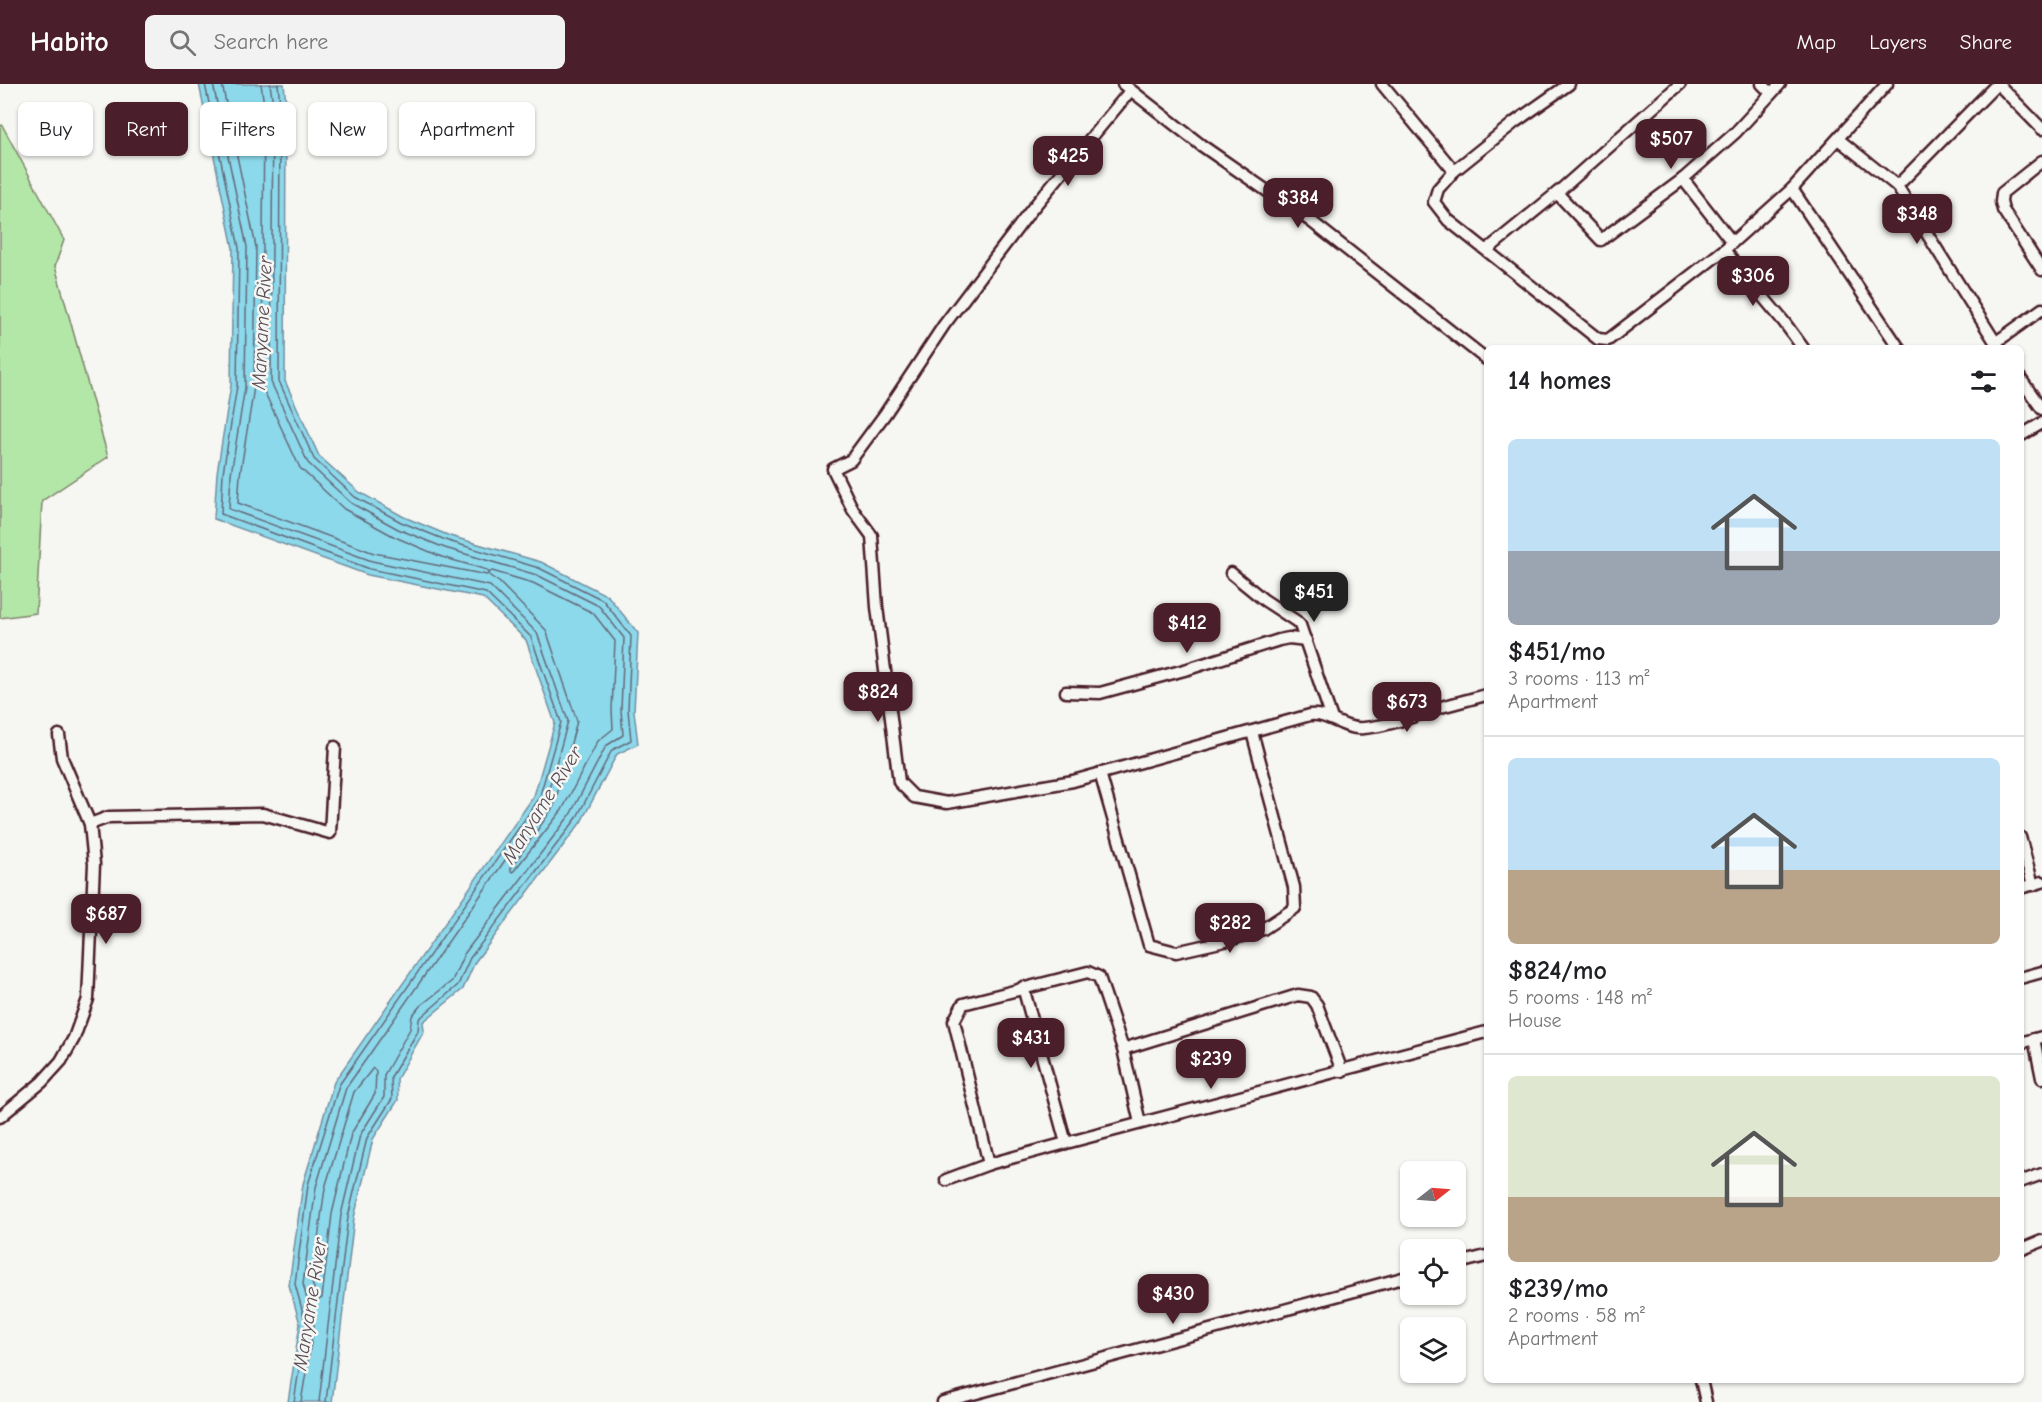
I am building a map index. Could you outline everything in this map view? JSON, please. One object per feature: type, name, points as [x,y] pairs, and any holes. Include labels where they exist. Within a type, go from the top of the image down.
[{"type":"street","points":[[1382,84],[1454,171]]},
{"type":"street","points":[[1569,84],[1515,122],[1454,171],[1438,189],[1434,202],[1448,220],[1603,341],[1608,340],[1728,246],[1792,189],[1887,84]]},
{"type":"street","points":[[1488,250],[1557,193],[1680,84]]},
{"type":"street","points":[[1762,84],[1771,93]]},
{"type":"street","points":[[1557,193],[1601,240],[1683,179],[1735,133],[1780,84]]},
{"type":"street","points":[[1897,186],[1998,84],[2042,129]]},
{"type":"street","points":[[1484,357],[1312,222],[1201,145],[1126,87],[944,325],[885,414],[851,460],[833,469],[853,510],[872,536],[877,607],[899,782],[914,796],[947,803],[1073,781],[1310,715],[1316,714],[1332,719],[1346,728],[1362,729],[1393,723],[1484,696]]},
{"type":"street","points":[[1838,139],[1897,186],[1997,345],[2042,309]]},
{"type":"street","points":[[2042,161],[2002,193],[2001,202],[2003,210],[2042,270]]},
{"type":"street","points":[[1683,179],[1728,246],[1801,345]]},
{"type":"street","points":[[1792,189],[1897,345]]},
{"type":"street","points":[[2024,384],[2042,409]]},
{"type":"street","points":[[2024,434],[2042,423]]},
{"type":"street","points":[[1231,573],[1264,600],[1296,621],[1306,640],[1332,719]]},
{"type":"street","points":[[1065,692],[1100,693],[1188,669],[1279,640],[1289,638],[1306,640]]},
{"type":"street","points":[[1100,773],[1149,945],[1176,952],[1229,940],[1263,929],[1295,908],[1294,887],[1252,732]]},
{"type":"street","points":[[0,1117],[49,1075],[61,1060],[82,1020],[88,999],[94,864],[90,824],[62,758],[59,735]]},
{"type":"street","points":[[90,824],[110,817],[264,814],[330,833],[335,747]]},
{"type":"street","points":[[2024,848],[2037,884]]},
{"type":"street","points":[[989,1164],[954,1021],[963,1004],[1023,987],[1088,972],[1099,977],[1123,1049],[1140,1123]]},
{"type":"street","points":[[2024,977],[2042,972]]},
{"type":"street","points":[[1023,987],[1066,1143]]},
{"type":"street","points":[[1123,1049],[1298,995],[1311,997],[1317,1005],[1342,1071]]},
{"type":"street","points":[[946,1180],[989,1164],[1484,1033]]},
{"type":"street","points":[[2038,1038],[2042,1078]]},
{"type":"street","points":[[2024,1181],[2042,1174]]},
{"type":"street","points":[[2024,1248],[2042,1241]]},
{"type":"street","points":[[1466,1261],[1484,1257]]},
{"type":"street","points":[[943,1402],[1400,1279]]},
{"type":"street","points":[[1702,1383],[1706,1402]]},
{"type":"green space","points":[[2,125],[64,240],[55,266],[108,457],[42,501],[36,613],[0,618],[0,127]]},
{"type":"water","points":[[199,84],[284,84],[286,102],[203,102]]},
{"type":"water","name":"Manyame River","points":[[214,156],[286,156],[285,381],[319,456],[359,492],[404,517],[450,536],[541,562],[608,596],[638,633],[634,711],[638,744],[617,754],[581,822],[475,962],[463,989],[423,1022],[424,1031],[397,1079],[398,1100],[373,1139],[354,1218],[332,1402],[288,1402],[300,1324],[289,1285],[303,1184],[334,1082],[534,796],[555,723],[526,640],[483,598],[368,575],[214,519],[217,473],[231,385],[233,248]]}]
